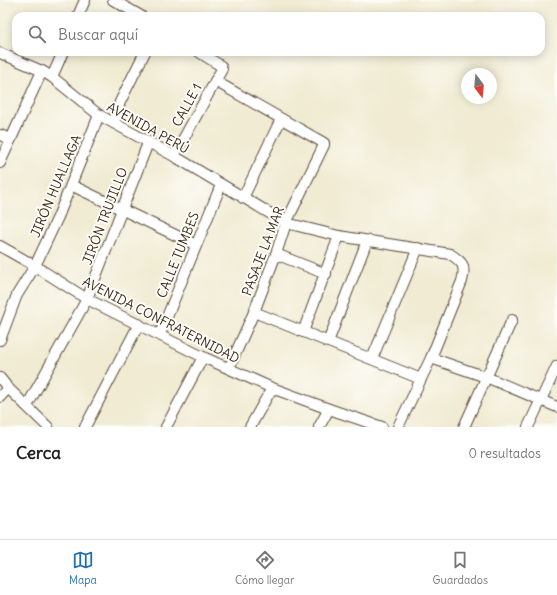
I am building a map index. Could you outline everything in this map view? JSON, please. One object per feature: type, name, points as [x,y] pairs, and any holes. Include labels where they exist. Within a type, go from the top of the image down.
[{"type":"street","points":[[80,12],[85,0]]},
{"type":"street","points":[[112,0],[134,12]]},
{"type":"street","name":"AVENIDA PERÚ","points":[[0,53],[42,71],[52,77],[99,116],[174,156],[286,223],[339,236],[450,254],[457,258],[464,265],[464,274],[431,358]]},
{"type":"street","points":[[52,77],[61,56]]},
{"type":"street","points":[[114,124],[120,102],[143,56]]},
{"type":"street","name":"CALLE 1","points":[[174,156],[221,72],[221,66],[205,56]]},
{"type":"street","points":[[0,163],[42,71]]},
{"type":"street","points":[[215,81],[281,119],[243,198]]},
{"type":"street","name":"JIRÓN HUALLAGA","points":[[0,340],[16,295],[35,266],[58,217],[99,116]]},
{"type":"street","name":"PASAJE LA MAR","points":[[229,368],[254,312],[286,223],[324,145],[324,143],[281,119]]},
{"type":"street","points":[[0,134],[11,139]]},
{"type":"street","name":"JIRÓN TRUJILLO","points":[[27,406],[87,299],[148,143]]},
{"type":"street","points":[[71,185],[196,245]]},
{"type":"street","name":"CALLE TUMBES","points":[[160,334],[221,185]]},
{"type":"street","points":[[303,332],[339,236]]},
{"type":"street","points":[[328,342],[366,241]]},
{"type":"street","name":"AVENIDA CONFRATERNIDAD","points":[[0,246],[87,299],[160,334],[203,357],[272,388],[382,427]]},
{"type":"street","points":[[372,359],[418,248]]},
{"type":"street","points":[[276,254],[326,274]]},
{"type":"street","points":[[254,312],[421,379]]},
{"type":"street","points":[[464,427],[512,320]]},
{"type":"street","points":[[85,427],[139,324]]},
{"type":"street","points":[[166,427],[203,357]]},
{"type":"street","points":[[398,427],[431,358],[486,376],[557,407]]},
{"type":"street","points":[[528,427],[557,366]]},
{"type":"street","points":[[0,378],[8,388],[48,427]]},
{"type":"street","points":[[0,397],[8,388]]},
{"type":"street","points":[[250,427],[272,388]]},
{"type":"street","points":[[319,427],[329,409]]}]
